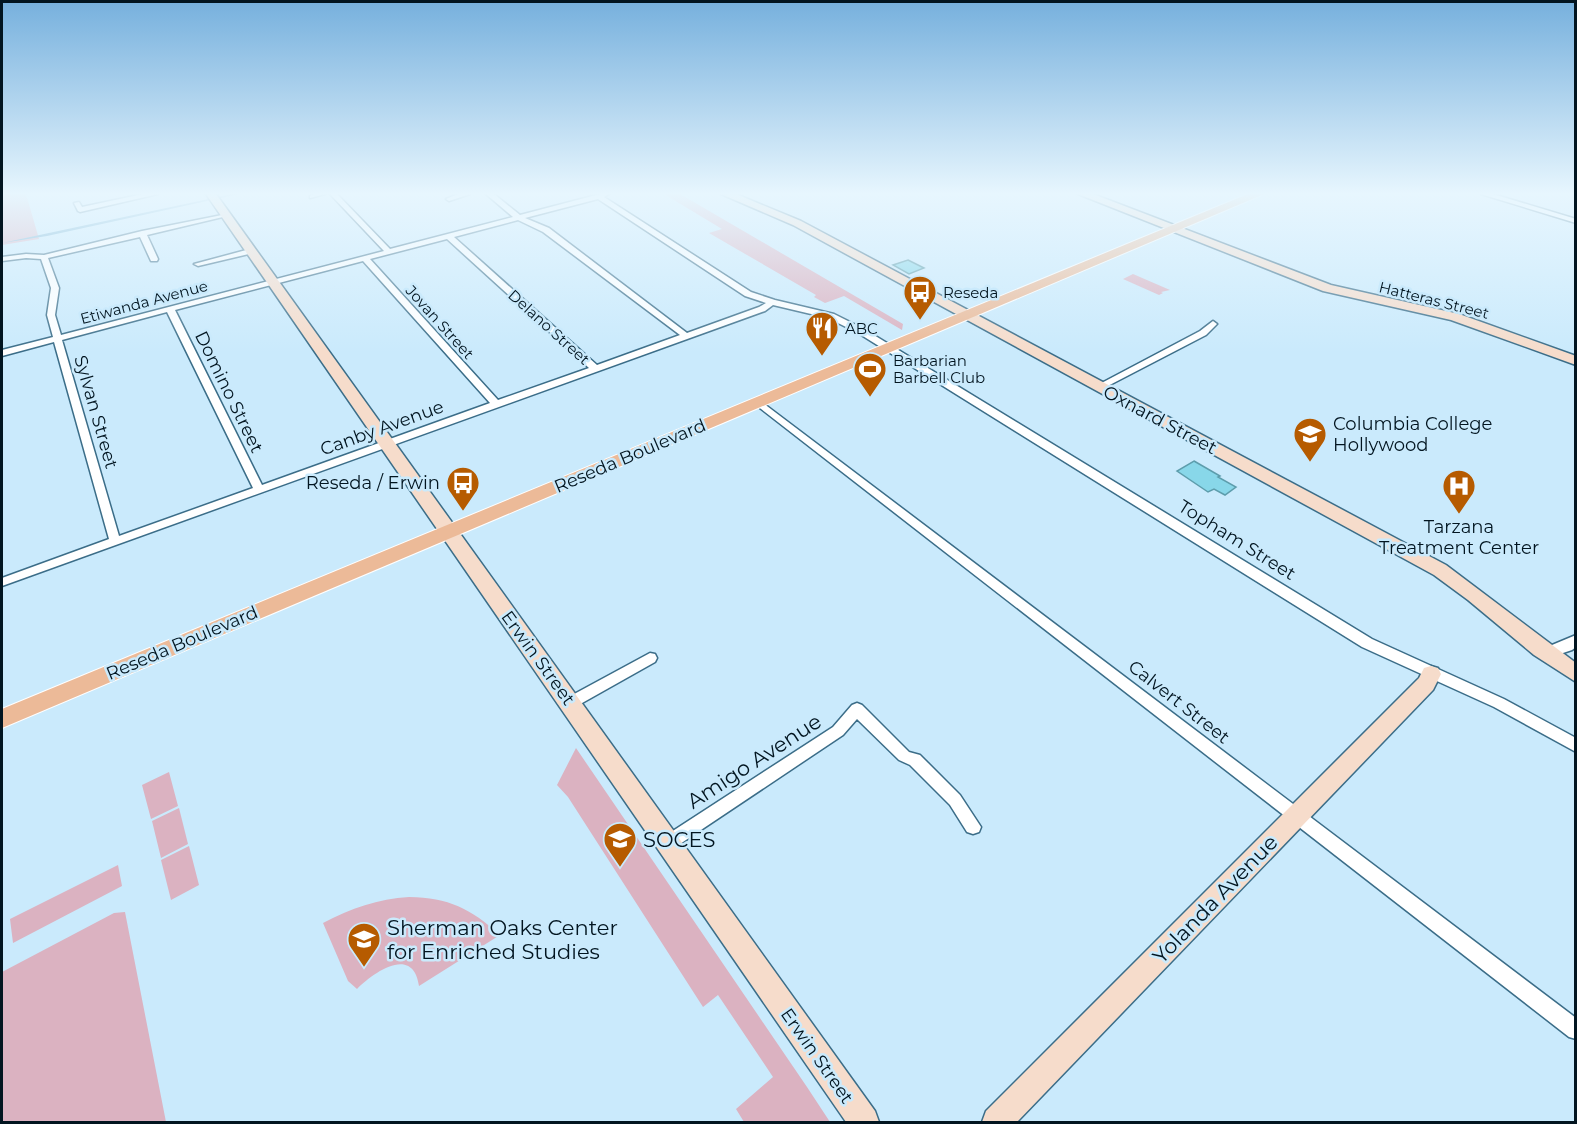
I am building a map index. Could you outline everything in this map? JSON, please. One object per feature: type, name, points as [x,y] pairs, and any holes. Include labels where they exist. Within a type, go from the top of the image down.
[{"type":"main road","name":"Reseda Boulevard","points":[[2,719],[1134,246]]},
{"type":"street","points":[[2,259],[26,256],[44,257],[87,246]]},
{"type":"street","points":[[148,246],[154,259]]},
{"type":"street","name":"Erwin Street","points":[[247,246],[864,1122]]},
{"type":"street","points":[[384,246],[389,252]]},
{"type":"street","name":"Etiwanda Avenue","points":[[2,353],[409,246]]},
{"type":"street","name":"Delano Street","points":[[460,246],[596,369]]},
{"type":"street","points":[[568,246],[686,336]]},
{"type":"street","name":"Topham Street","points":[[678,246],[748,294],[831,316],[890,348],[1367,643],[1499,703],[1575,746]]},
{"type":"street","name":"Oxnard Street","points":[[840,246],[1448,575],[1483,600],[1545,654],[1575,674]]},
{"type":"street","name":"Hatteras Street","points":[[1217,246],[1327,288],[1455,317],[1575,361]]},
{"type":"street","points":[[198,264],[250,251]]},
{"type":"street","name":"Sylvan Street","points":[[44,257],[55,288],[51,315],[115,541]]},
{"type":"street","name":"Jovan Street","points":[[364,258],[496,404]]},
{"type":"street","name":"Canby Avenue","points":[[2,582],[762,309],[772,302]]},
{"type":"street","name":"Domino Street","points":[[170,309],[259,490]]},
{"type":"street","points":[[1099,387],[1203,333],[1213,324]]},
{"type":"street","name":"Calvert Street","points":[[759,403],[1575,1030]]},
{"type":"street","points":[[1545,654],[1567,646],[1575,640]]},
{"type":"street","points":[[570,704],[650,658]]},
{"type":"street","name":"Yolanda Avenue","points":[[997,1122],[1425,684],[1431,674]]},
{"type":"street","name":"Amigo Avenue","points":[[668,843],[838,731],[857,709],[904,756],[915,760],[955,800],[973,826]]},
{"type":"shaded area","points":[[732,246],[770,246],[903,324],[902,330],[844,296],[825,303],[814,297],[816,295]]},
{"type":"shaded area","points":[[1133,274],[1170,290],[1161,292],[1163,293],[1159,295],[1123,279]]},
{"type":"shaded area","points":[[576,748],[830,1122],[744,1122],[736,1109],[773,1077],[718,995],[703,1007],[568,797],[557,785]]},
{"type":"shaded area","points":[[169,772],[178,806],[151,819],[142,785]]},
{"type":"shaded area","points":[[179,808],[188,844],[161,858],[152,821]]},
{"type":"shaded area","points":[[189,846],[199,885],[171,900],[161,860]]},
{"type":"shaded area","points":[[118,865],[122,886],[13,943],[10,919]]},
{"type":"shaded area","points":[[409,897],[447,902],[458,906],[469,911],[500,935],[419,986],[415,973],[409,966],[401,964],[382,970],[357,989],[348,981],[323,923],[365,905]]},
{"type":"shaded area","points":[[125,912],[166,1122],[2,1122],[2,972],[114,913]]},
{"type":"building","points":[[908,260],[924,268],[909,274],[893,265]]},
{"type":"building","points":[[1194,461],[1236,487],[1225,495],[1214,489],[1208,492],[1177,471]]},
{"type":"place","name":"Reseda","points":[[920,321]]},
{"type":"place","name":"ABC","points":[[822,357]]},
{"type":"place","name":"Barbarian Barbell Club","points":[[870,398]]},
{"type":"place","name":"Columbia College Hollywood","points":[[1310,463]]},
{"type":"place","name":"Reseda / Erwin","points":[[463,512]]},
{"type":"place","name":"Tarzana Treatment Center","points":[[1459,515]]},
{"type":"place","name":"SOCES","points":[[620,868]]},
{"type":"place","name":"Sherman Oaks Center for Enriched Studies","points":[[364,968]]}]
